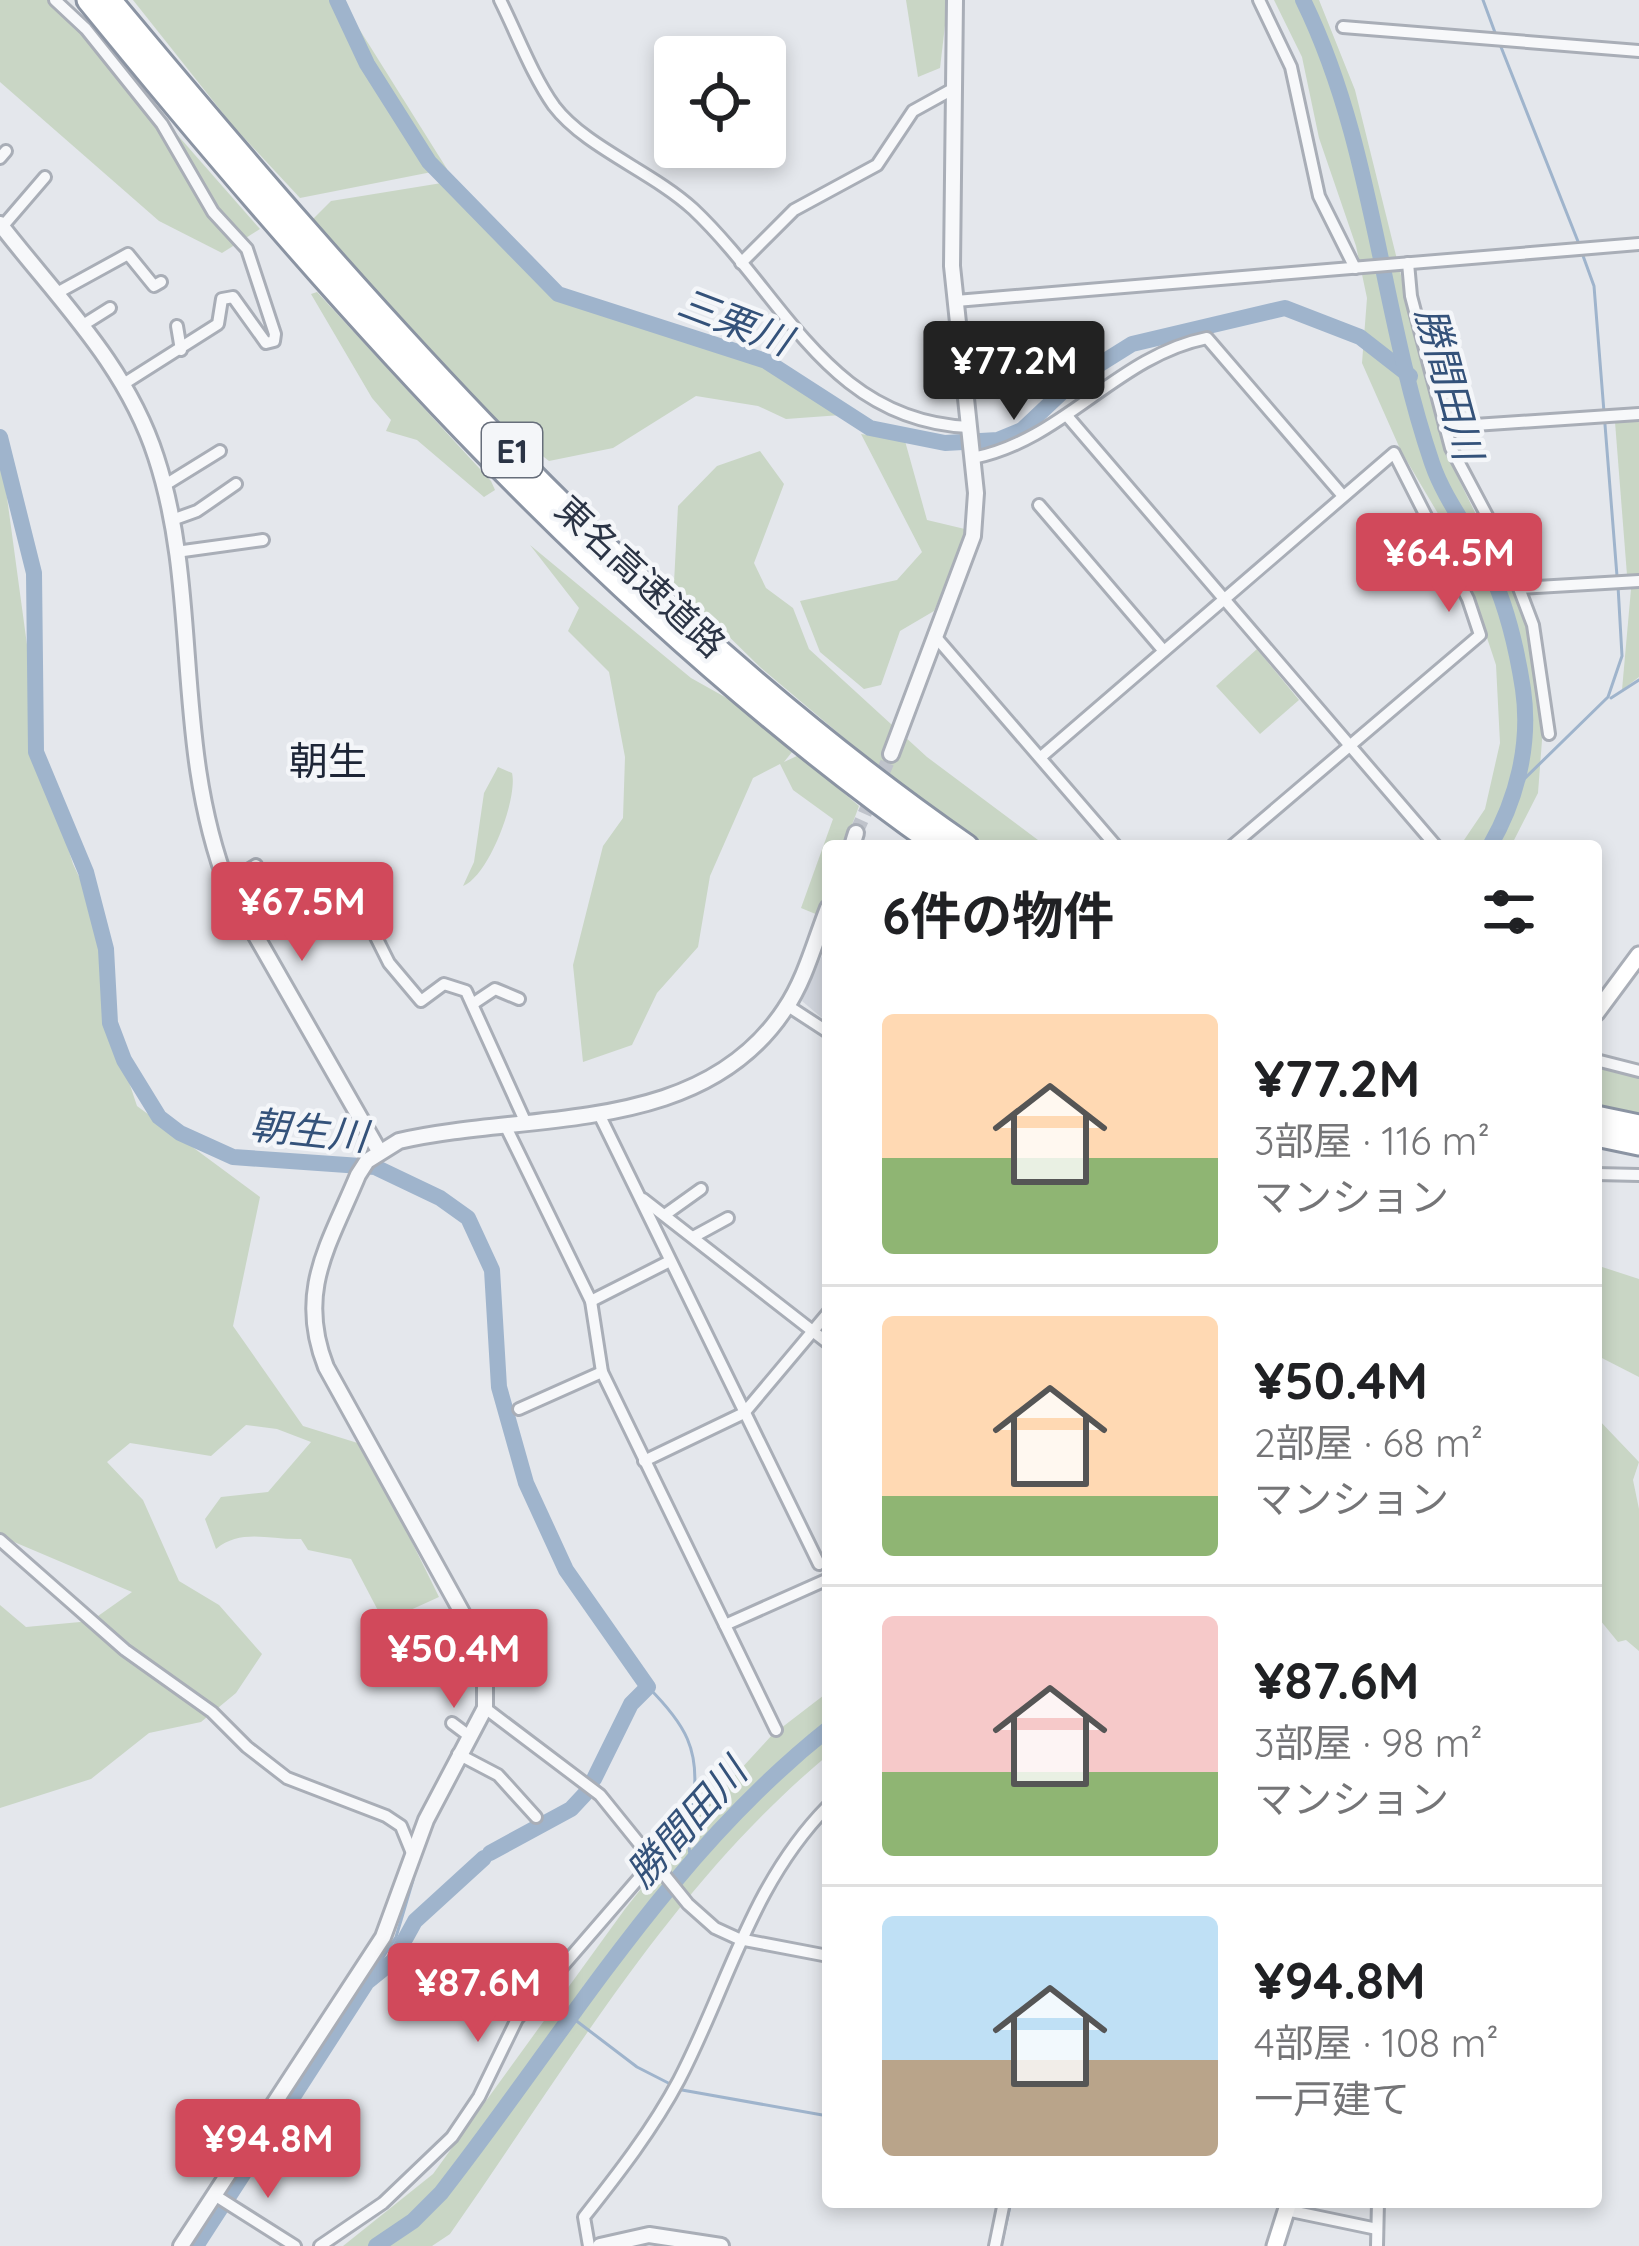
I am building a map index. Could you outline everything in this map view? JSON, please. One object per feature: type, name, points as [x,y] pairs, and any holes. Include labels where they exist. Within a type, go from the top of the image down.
[{"type":"highway","name":"東名高速道路","points":[[88,0],[292,241],[552,516],[742,692],[930,840]]},
{"type":"highway","name":"東名高速道路","points":[[110,0],[327,254],[561,501],[755,681],[959,840]]},
{"type":"highway","points":[[1602,1118],[1639,1126]]},
{"type":"highway","points":[[1602,1137],[1639,1144]]},
{"type":"main road","points":[[1602,1005],[1639,956]]},
{"type":"main road","points":[[1275,2246],[1286,2208]]},
{"type":"street","points":[[55,0],[86,29],[162,124],[213,212],[247,249],[274,341],[266,343],[233,298],[222,299],[218,324],[187,352],[125,383]]},
{"type":"street","points":[[500,0],[553,105],[574,127],[647,172],[694,210],[853,389],[897,415],[969,427]]},
{"type":"street","points":[[891,754],[973,536],[973,458],[956,301],[951,90],[955,0]]},
{"type":"street","points":[[1259,0],[1292,67],[1319,196],[1358,268]]},
{"type":"street","points":[[1343,27],[1639,51]]},
{"type":"street","points":[[741,263],[794,210],[877,165],[913,111],[951,90]]},
{"type":"street","points":[[45,177],[1,225],[125,383],[165,484],[172,520],[192,741],[210,843],[226,883],[373,1156]]},
{"type":"street","points":[[956,301],[1639,244]]},
{"type":"street","points":[[57,293],[128,254],[154,286],[161,282]]},
{"type":"street","points":[[1405,264],[1445,428],[1521,588],[1543,674],[1549,734]]},
{"type":"street","points":[[83,325],[110,308]]},
{"type":"street","points":[[178,326],[187,352]]},
{"type":"street","points":[[973,458],[1029,442],[1127,369],[1166,349],[1208,338],[1343,496]]},
{"type":"street","points":[[1445,428],[1639,414]]},
{"type":"street","points":[[1067,417],[1431,840]]},
{"type":"street","points":[[165,484],[220,451]]},
{"type":"street","points":[[1041,757],[1394,453],[1468,599],[1480,635],[1239,840]]},
{"type":"street","points":[[172,520],[197,512],[236,484]]},
{"type":"street","points":[[1039,505],[1163,650]]},
{"type":"street","points":[[176,552],[262,540]]},
{"type":"street","points":[[1521,588],[1639,581]]},
{"type":"street","points":[[934,635],[1110,840]]},
{"type":"street","points":[[226,883],[256,865]]},
{"type":"street","points":[[257,935],[314,908],[339,904],[374,933],[389,963],[421,1000],[444,984],[466,991],[525,1121]]},
{"type":"street","points":[[181,2246],[383,1937],[412,1853],[484,1708],[484,1654],[326,1367],[313,1327],[316,1276],[358,1175],[373,1156],[412,1138],[645,1105],[700,1085],[752,1049],[788,1006],[822,923]]},
{"type":"street","points":[[474,1003],[495,989],[519,999]]},
{"type":"street","points":[[788,1006],[822,1028]]},
{"type":"street","points":[[1602,1062],[1639,1071]]},
{"type":"street","points":[[598,1112],[744,1413],[822,1555]]},
{"type":"street","points":[[505,1125],[591,1301],[602,1372],[776,1730]]},
{"type":"street","points":[[1602,1174],[1639,1174]]},
{"type":"street","points":[[666,1214],[700,1189]]},
{"type":"street","points":[[640,1197],[822,1337]]},
{"type":"street","points":[[694,1236],[728,1218]]},
{"type":"street","points":[[591,1301],[670,1261]]},
{"type":"street","points":[[644,1461],[744,1413],[822,1321]]},
{"type":"street","points":[[519,1409],[602,1372]]},
{"type":"street","points":[[0,1540],[125,1650],[212,1712],[287,1778],[386,1816],[401,1826],[412,1853]]},
{"type":"street","points":[[725,1625],[822,1584]]},
{"type":"street","points":[[484,1708],[600,1795],[652,1863],[715,1928],[739,1939],[822,1955]]},
{"type":"street","points":[[452,1723],[468,1735]]},
{"type":"street","points":[[458,1754],[498,1774],[536,1817]]},
{"type":"street","points":[[589,2246],[584,2217],[681,2078],[739,1939],[797,1836],[822,1812]]},
{"type":"street","points":[[320,2246],[382,2204],[452,2137],[479,2098],[517,2019],[652,1863]]},
{"type":"street","points":[[216,2196],[296,2246]]},
{"type":"street","points":[[995,2246],[1003,2208]]},
{"type":"street","points":[[1295,2208],[1377,2229]]},
{"type":"street","points":[[1378,2208],[1378,2246]]},
{"type":"street","points":[[600,2246],[649,2235],[722,2246]]},
{"type":"shaded area","points":[[822,956],[822,1018],[802,1001]]},
{"type":"green space","points":[[0,0],[59,0],[260,229],[222,253],[159,221],[0,82]]},
{"type":"green space","points":[[133,0],[341,0],[447,169],[300,198],[233,126]]},
{"type":"green space","points":[[906,0],[948,0],[940,68],[918,77]]},
{"type":"green space","points":[[1274,0],[1319,0],[1355,90],[1444,449],[1527,619],[1543,727],[1538,793],[1514,840],[1464,840],[1485,809],[1500,743],[1496,665],[1456,544],[1401,451],[1362,363],[1367,298],[1356,246],[1319,138],[1302,57]]},
{"type":"green space","points":[[454,181],[578,308],[659,324],[761,356],[841,415],[786,419],[758,406],[696,396],[613,448],[549,461],[495,419],[312,220],[331,201]]},
{"type":"green space","points":[[317,292],[495,490],[484,497],[417,440],[386,431],[391,420],[372,398],[311,294]]},
{"type":"green space","points":[[1639,421],[1639,574],[1627,575],[1615,422]]},
{"type":"green space","points":[[861,434],[905,441],[927,520],[969,530],[934,611],[900,631],[881,685],[864,689],[820,652],[800,601],[897,580],[922,552]]},
{"type":"green space","points":[[0,446],[44,770],[73,864],[103,927],[102,1001],[137,1106],[260,1197],[233,1326],[303,1426],[364,1445],[439,1597],[384,1622],[351,1559],[308,1550],[301,1539],[246,1537],[216,1549],[205,1519],[221,1497],[268,1492],[311,1442],[277,1429],[246,1425],[211,1456],[130,1443],[107,1462],[143,1500],[179,1581],[219,1605],[262,1654],[236,1693],[201,1722],[149,1733],[91,1779],[0,1808],[0,1605],[26,1627],[91,1621],[132,1592],[0,1536]]},
{"type":"green space","points":[[760,451],[784,484],[754,563],[766,588],[793,608],[809,649],[927,757],[1038,840],[980,840],[920,802],[760,667],[674,583],[678,506],[717,466]]},
{"type":"green space","points":[[530,545],[691,678],[741,706],[792,752],[784,762],[799,755],[859,806],[846,840],[825,840],[833,819],[793,790],[780,764],[753,778],[710,876],[698,947],[657,993],[632,1045],[583,1062],[573,965],[603,846],[623,818],[625,757],[609,672],[568,631],[579,608]]},
{"type":"green space","points":[[1639,588],[1639,677],[1622,690],[1631,589]]},
{"type":"green space","points":[[1257,649],[1299,700],[1260,734],[1216,686]]},
{"type":"green space","points":[[498,767],[512,773],[506,817],[492,852],[463,886],[474,862],[484,793]]},
{"type":"green space","points":[[822,850],[822,905],[818,915],[801,908]]},
{"type":"green space","points":[[1602,1069],[1639,1078],[1639,1116],[1602,1108]]},
{"type":"green space","points":[[1602,1267],[1639,1279],[1639,1377],[1602,1358]]},
{"type":"green space","points":[[1602,1423],[1639,1462],[1633,1480],[1639,1509],[1639,1651],[1626,1640],[1618,1642],[1602,1622]]},
{"type":"green space","points":[[822,1697],[822,1760],[718,1862],[670,1921],[450,2234],[432,2246],[343,2246],[433,2174],[625,1909],[706,1807],[772,1735]]},
{"type":"waterway","name":"三栗川","points":[[337,0],[367,64],[429,162],[558,294],[766,361],[870,428],[945,443],[998,440],[1022,430],[1076,379],[1132,344],[1285,308],[1360,337],[1410,376]]},
{"type":"waterway","name":"勝間田川","points":[[1303,0],[1346,112],[1414,405],[1432,463],[1492,575],[1515,645],[1525,710],[1523,750],[1508,809],[1493,840]]},
{"type":"waterway","points":[[1483,0],[1497,38]]},
{"type":"waterway","points":[[1501,47],[1579,244]]},
{"type":"waterway","points":[[1582,253],[1594,286],[1617,576]]},
{"type":"waterway","name":"朝生川","points":[[0,437],[34,573],[36,752],[86,872],[106,949],[110,1023],[124,1060],[159,1117],[180,1133],[233,1157],[375,1167],[440,1198],[468,1218],[492,1270],[499,1387],[526,1483],[566,1570],[648,1687],[631,1704],[594,1779]]},
{"type":"waterway","points":[[1518,785],[1608,697],[1622,656],[1618,586]]},
{"type":"waterway","points":[[1611,698],[1639,680]]},
{"type":"waterway","points":[[648,1687],[681,1726],[692,1753],[691,1859]]},
{"type":"waterway","name":"勝間田川","points":[[376,2246],[413,2221],[441,2193],[621,1949],[717,1833],[822,1734]]},
{"type":"waterway","name":"朝生川","points":[[490,1853],[571,1809],[585,1794]]},
{"type":"waterway","points":[[365,1813],[394,1827]]},
{"type":"waterway","name":"朝生川","points":[[229,2196],[367,1982],[393,1961],[415,1921],[484,1858]]},
{"type":"waterway","points":[[367,1982],[396,1937],[413,1880]]},
{"type":"waterway","points":[[570,2016],[637,2067],[682,2090],[822,2115]]},
{"type":"waterway","name":"朝生川","points":[[196,2246],[222,2206]]},
{"type":"waterway","points":[[1001,2246],[1010,2208]]},
{"type":"tunnel","points":[[856,833],[891,754]]},
{"type":"district","name":"朝生","points":[[328,760]]}]
